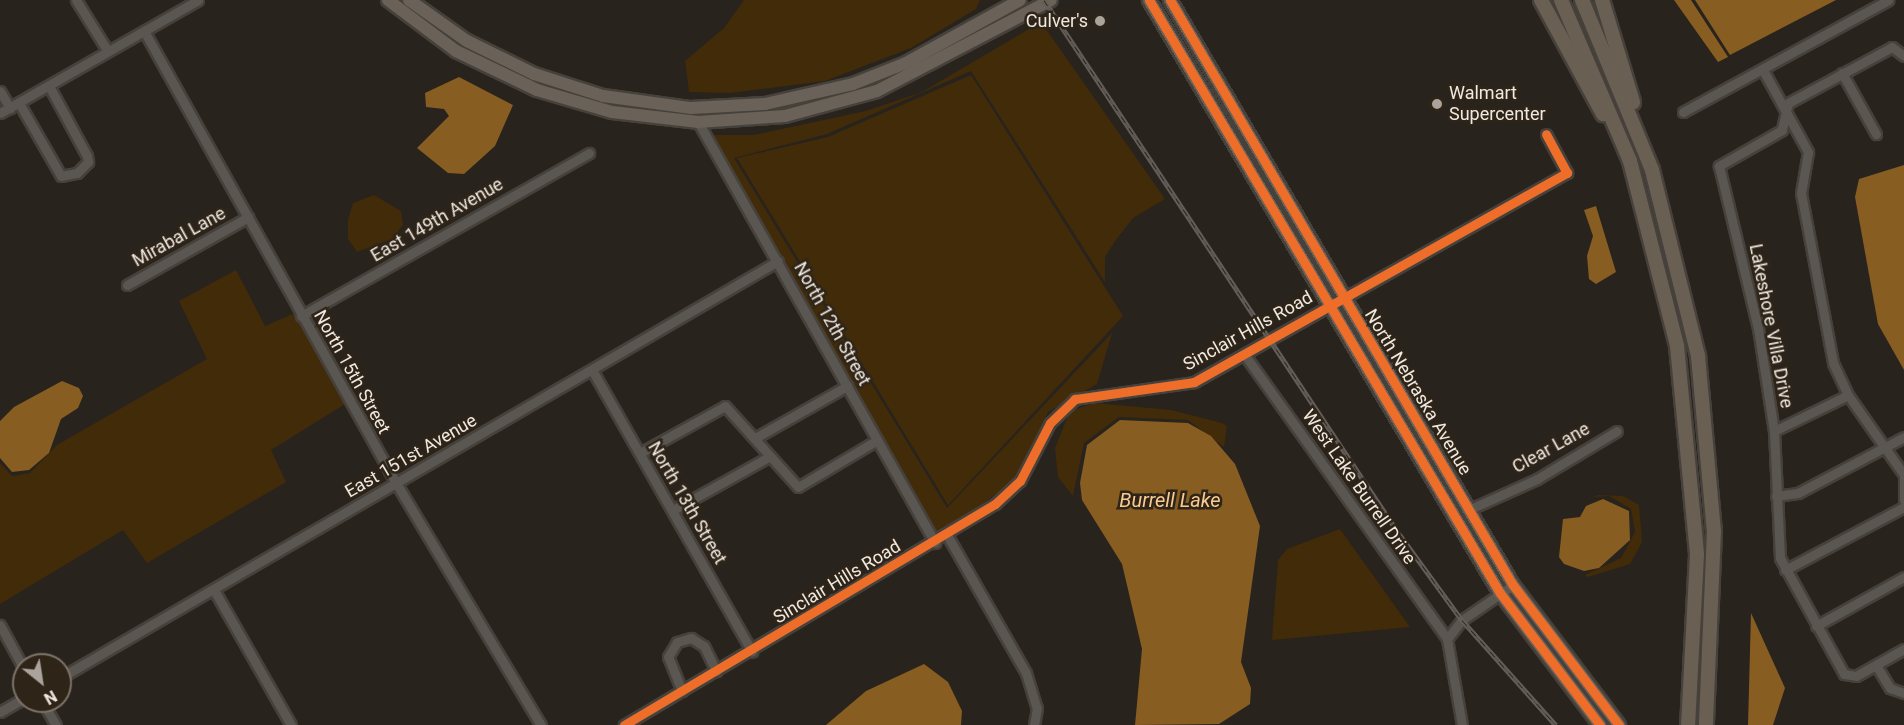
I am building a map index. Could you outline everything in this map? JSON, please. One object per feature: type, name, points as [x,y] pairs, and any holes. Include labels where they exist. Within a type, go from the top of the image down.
[{"type":"highway","points":[[1541,0],[1630,161]]},
{"type":"highway","points":[[1561,0],[1630,161],[1665,287],[1688,410],[1697,555],[1688,725]]},
{"type":"highway","points":[[1582,0],[1640,136]]},
{"type":"highway","points":[[1602,0],[1629,80],[1640,136],[1679,264],[1707,423],[1715,576],[1706,725]]},
{"type":"main road","points":[[388,0],[456,51],[537,90],[612,112],[698,122],[785,116],[877,91],[1051,0]]},
{"type":"main road","points":[[409,0],[467,41],[542,77],[603,96],[691,108],[765,104],[853,84],[906,63],[1020,0]]},
{"type":"main road","name":"North Nebraska Avenue","points":[[1149,0],[1500,593],[1600,725]]},
{"type":"main road","name":"North Nebraska Avenue","points":[[1170,0],[1266,168],[1513,585],[1619,725]]},
{"type":"main road","points":[[1219,118],[1233,122],[1255,162],[1266,168]]},
{"type":"main road","points":[[1371,375],[1386,388],[1410,425],[1423,434]]},
{"type":"main road","points":[[1419,456],[1429,459],[1457,504],[1468,510]]},
{"type":"street","points":[[76,0],[107,50]]},
{"type":"street","points":[[0,113],[198,0]]},
{"type":"street","points":[[1683,112],[1888,0]]},
{"type":"street","name":"North 15th Street","points":[[144,31],[396,483],[540,725]]},
{"type":"street","points":[[1788,116],[1788,103],[1892,47],[1904,56]]},
{"type":"street","points":[[1763,70],[1808,152],[1801,193],[1833,363],[1848,396],[1904,475],[1904,500]]},
{"type":"street","points":[[1842,73],[1876,134]]},
{"type":"street","points":[[0,91],[15,105],[61,176],[78,174],[87,156],[49,86]]},
{"type":"street","name":"Lakeshore Villa Drive","points":[[1785,570],[1776,496],[1774,431],[1758,328],[1719,166],[1782,130],[1788,116]]},
{"type":"street","name":"North 12th Street","points":[[698,122],[935,543]]},
{"type":"street","name":"Sinclair Hills Road","points":[[624,725],[752,652],[947,535],[1020,481],[1050,423],[1075,399],[1179,387],[1244,354],[1329,304],[1567,174],[1546,135]]},
{"type":"street","name":"East 149th Avenue","points":[[302,316],[589,153]]},
{"type":"street","name":"Mirabal Lane","points":[[127,285],[248,217]]},
{"type":"street","name":"East 151st Avenue","points":[[72,671],[778,261]]},
{"type":"street","name":"West Lake Burrell Drive","points":[[1244,354],[1447,639],[1462,725]]},
{"type":"street","name":"North 13th Street","points":[[592,370],[752,652]]},
{"type":"street","points":[[755,438],[848,386]]},
{"type":"street","points":[[1774,431],[1848,396]]},
{"type":"street","points":[[640,453],[725,406],[755,438],[766,458],[798,487],[877,440]]},
{"type":"street","name":"Clear Lane","points":[[1468,510],[1537,479],[1617,430]]},
{"type":"street","points":[[1776,496],[1798,493],[1904,437]]},
{"type":"street","points":[[673,510],[766,458]]},
{"type":"street","points":[[1904,507],[1785,570],[1844,674],[1856,676],[1904,649]]},
{"type":"street","points":[[947,535],[1026,673],[1037,708],[1034,725]]},
{"type":"street","points":[[1816,626],[1904,577]]},
{"type":"street","points":[[1447,639],[1462,620],[1513,585]]},
{"type":"street","points":[[214,590],[291,725]]},
{"type":"street","points":[[0,625],[15,653]]},
{"type":"street","points":[[682,691],[668,657],[677,642],[691,638],[704,646],[716,671]]},
{"type":"street","points":[[1876,664],[1888,684],[1904,693]]},
{"type":"shaded area","points":[[744,0],[980,0],[976,9],[911,48],[825,81],[730,93],[689,92],[685,61],[724,28]]},
{"type":"shaded area","points":[[1041,22],[1165,199],[1133,218],[1115,241],[1105,257],[1105,282],[971,71],[827,134],[734,158],[947,508],[1112,333],[1097,384],[1048,412],[1017,479],[936,537],[710,135],[754,135],[866,111],[922,92]]},
{"type":"shaded area","points":[[971,75],[1123,316],[948,505],[737,158],[828,137]]},
{"type":"shaded area","points":[[374,195],[401,211],[403,225],[392,239],[357,252],[348,239],[348,220],[353,203]]},
{"type":"shaded area","points":[[236,270],[265,326],[295,313],[345,404],[271,450],[286,482],[147,563],[123,530],[0,604],[0,463],[12,476],[30,473],[57,445],[207,359],[179,301]]},
{"type":"shaded area","points":[[1095,403],[1171,410],[1222,423],[1227,426],[1224,447],[1188,420],[1119,417],[1084,443],[1073,496],[1058,477],[1055,448],[1070,411]]},
{"type":"shaded area","points":[[1598,495],[1623,496],[1639,505],[1642,542],[1630,564],[1588,577],[1585,575],[1621,558],[1635,532],[1631,509],[1609,496],[1594,497]]},
{"type":"shaded area","points":[[1340,529],[1410,627],[1272,640],[1278,560],[1287,549]]},
{"type":"water","points":[[1674,0],[1691,0],[1728,57],[1718,62]]},
{"type":"water","points":[[1695,0],[1836,0],[1730,55]]},
{"type":"water","points":[[459,77],[513,105],[495,146],[464,174],[448,173],[417,148],[449,116],[444,109],[426,107],[425,93]]},
{"type":"water","points":[[1904,165],[1904,370],[1878,324],[1855,197],[1859,179]]},
{"type":"water","points":[[1596,206],[1616,272],[1596,284],[1589,279],[1587,256],[1593,236],[1584,210]]},
{"type":"water","points":[[62,381],[79,388],[83,396],[78,408],[61,419],[49,453],[29,470],[12,472],[0,458],[0,421],[14,407]]},
{"type":"water","name":"Burrell Lake","points":[[1120,420],[1188,423],[1211,436],[1235,464],[1260,526],[1241,662],[1251,688],[1250,704],[1219,724],[1135,725],[1142,649],[1122,564],[1082,500],[1080,483],[1087,445]]},
{"type":"water","points":[[1603,499],[1629,511],[1630,540],[1599,568],[1584,571],[1564,564],[1559,557],[1563,519],[1580,517],[1586,506]]},
{"type":"water","points":[[1751,613],[1785,688],[1773,725],[1748,725]]},
{"type":"water","points":[[924,664],[948,682],[962,711],[961,725],[826,725],[866,691]]},
{"type":"railway","points":[[1044,0],[1398,532],[1462,620],[1556,725]]},
{"type":"cycle path","points":[[1149,0],[1500,593],[1600,725]]},
{"type":"cycle path","points":[[1170,0],[1513,585],[1619,725]]},
{"type":"cycle path","points":[[624,725],[995,504],[1020,481],[1050,423],[1075,399],[1194,382],[1567,173],[1546,134]]},
{"type":"place","name":"Culver's","points":[[1100,21]]},
{"type":"place","name":"Walmart Supercenter","points":[[1437,104]]}]
